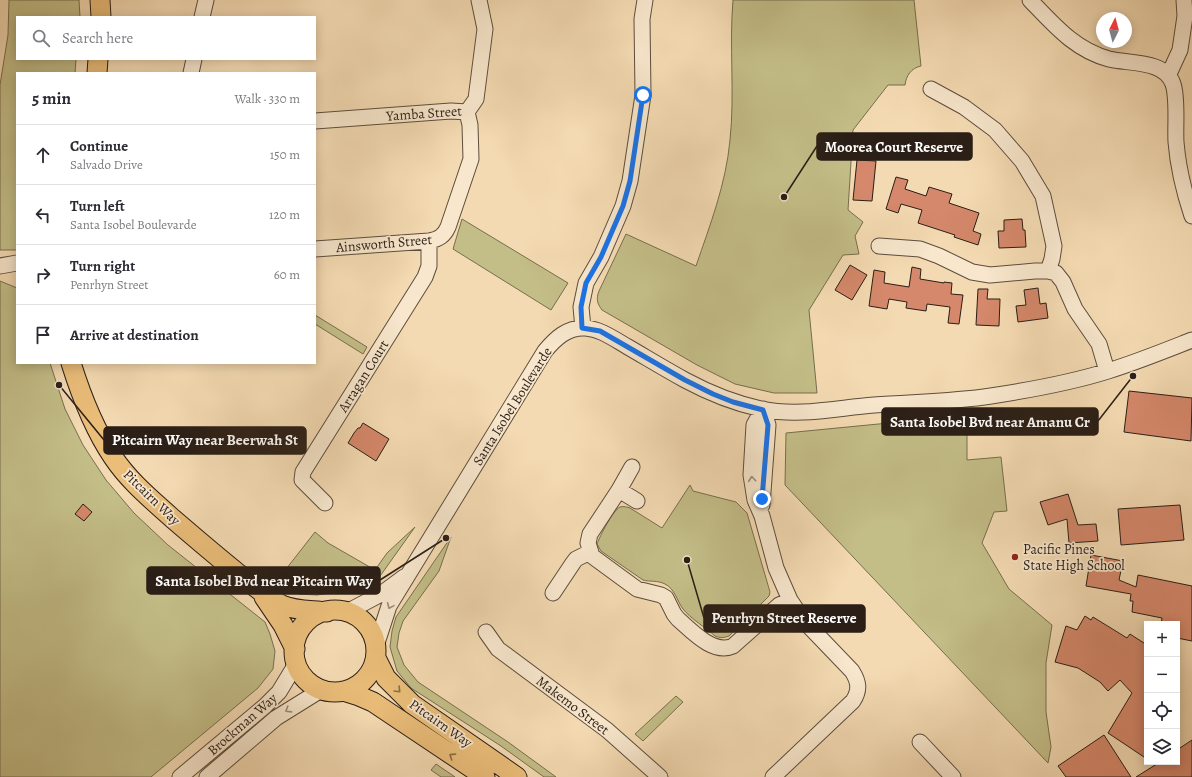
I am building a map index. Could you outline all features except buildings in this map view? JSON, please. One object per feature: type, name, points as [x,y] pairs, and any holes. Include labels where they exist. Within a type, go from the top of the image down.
[{"type":"main road","points":[[100,0],[101,16]]},
{"type":"main road","points":[[97,72],[98,60]]},
{"type":"main road","name":"Pitcairn Way","points":[[71,364],[78,384],[101,437],[113,457],[126,474],[144,493],[215,555],[254,586],[282,605],[291,608],[327,612]]},
{"type":"main road","name":"Pitcairn Way","points":[[254,586],[267,601],[283,625],[296,656]]},
{"type":"main road","points":[[327,612],[347,612],[358,617],[373,635],[376,652],[372,670],[365,680],[355,687],[343,692],[321,690],[310,684],[302,675],[296,656],[298,636],[304,625],[315,616],[327,612]]},
{"type":"main road","name":"Pitcairn Way","points":[[376,652],[386,678],[412,704],[517,777]]},
{"type":"main road","name":"Pitcairn Way","points":[[343,692],[359,696],[373,702],[485,777]]},
{"type":"street","points":[[202,16],[206,0]]},
{"type":"street","name":"Yamba Street","points":[[316,121],[451,111],[466,112],[476,99],[486,29],[479,0]]},
{"type":"street","points":[[645,0],[642,19],[643,95],[630,181],[623,206],[601,257],[586,283],[581,307],[582,328],[600,331],[685,380],[713,394],[733,402],[763,410],[790,413],[990,396],[1058,383],[1106,371],[1192,340]]},
{"type":"street","points":[[1030,0],[1065,36],[1094,55],[1161,69],[1168,74],[1174,85],[1176,143],[1184,192],[1192,216]]},
{"type":"street","points":[[1168,74],[1180,50],[1185,16],[1184,0]]},
{"type":"street","points":[[191,72],[194,60]]},
{"type":"street","points":[[931,89],[964,107],[995,130],[1022,161],[1042,196],[1054,246],[1048,271]]},
{"type":"street","name":"Ainsworth Street","points":[[316,249],[429,241],[444,234],[448,227],[469,167],[471,151],[470,124],[466,112]]},
{"type":"street","name":"Arragan Court","points":[[325,503],[302,480],[303,472],[424,277],[429,266],[429,241]]},
{"type":"street","points":[[879,246],[920,249],[939,256],[972,272],[990,274],[1048,271],[1056,273],[1063,282],[1075,309],[1099,344],[1106,371]]},
{"type":"street","points":[[1,266],[16,263]]},
{"type":"street","points":[[1,266],[16,271]]},
{"type":"street","name":"Santa Isobel Boulevarde","points":[[376,652],[389,606],[545,351],[559,337],[572,330],[582,328]]},
{"type":"street","points":[[763,410],[768,425],[762,516],[776,568],[790,600],[804,621],[852,671],[857,679],[858,691],[853,701],[773,777]]},
{"type":"street","points":[[632,467],[619,490],[590,534],[588,543],[590,552],[595,559],[637,589],[657,593],[666,598],[674,614],[678,618],[705,641],[718,648],[728,648],[733,646],[779,605],[790,600]]},
{"type":"street","points":[[619,490],[637,501]]},
{"type":"street","points":[[553,593],[576,559],[590,552]]},
{"type":"street","name":"Santa Isobel Boulevarde","points":[[347,612],[381,594],[410,572]]},
{"type":"street","name":"Makemo Street","points":[[486,632],[498,649],[607,730],[660,777]]},
{"type":"street","name":"Brockman Way","points":[[180,777],[265,706],[278,692],[296,656]]},
{"type":"street","name":"Brockman Way","points":[[207,777],[276,718],[321,690]]},
{"type":"street","points":[[920,742],[953,777]]},
{"type":"shaded area","points":[[9,0],[79,0],[80,16],[16,16],[16,60],[76,60],[75,72],[16,72],[16,250],[0,250],[0,85],[8,35]]},
{"type":"shaded area","points":[[733,0],[914,0],[921,66],[917,67],[910,73],[905,85],[888,85],[853,130],[848,210],[863,222],[855,236],[859,254],[843,255],[809,310],[817,393],[774,393],[735,384],[697,365],[602,310],[598,301],[599,291],[626,234],[696,266],[717,204],[728,156],[732,105]]},
{"type":"shaded area","points":[[462,219],[568,283],[551,310],[453,249]]},
{"type":"shaded area","points":[[0,281],[16,288],[16,364],[50,364],[65,409],[83,445],[106,480],[134,513],[168,545],[265,622],[275,651],[273,669],[258,688],[151,777],[0,777]]},
{"type":"shaded area","points":[[316,316],[367,347],[363,354],[316,325]]},
{"type":"shaded area","points":[[1004,421],[1007,428],[967,432],[967,460],[1001,457],[1007,511],[994,512],[982,543],[1009,589],[1052,625],[1046,663],[1046,712],[1051,747],[1048,763],[785,485],[786,433],[899,422],[905,427],[913,430]]},
{"type":"shaded area","points":[[690,485],[693,491],[736,502],[747,513],[770,592],[769,596],[729,636],[725,637],[715,636],[690,616],[683,609],[674,592],[668,586],[659,582],[643,580],[601,551],[597,544],[610,518],[620,507],[630,508],[662,528]]},
{"type":"shaded area","points":[[415,527],[378,579],[358,589],[317,595],[298,594],[283,573],[315,532],[328,543],[375,570],[387,553]]},
{"type":"shaded area","points":[[451,537],[439,571],[403,621],[397,647],[404,665],[418,682],[508,742],[556,777],[544,777],[501,746],[411,688],[397,671],[390,647],[396,617]]},
{"type":"shaded area","points":[[676,696],[683,702],[643,741],[635,734]]},
{"type":"shaded area","points":[[436,764],[455,777],[441,777],[431,770]]},
{"type":"place","name":"Moorea Court Reserve","points":[[784,197]]},
{"type":"place","name":"Santa Isobel Bvd near Amanu Cr","points":[[1133,376]]},
{"type":"place","name":"Pitcairn Way near Beerwah St","points":[[59,385]]},
{"type":"place","name":"Santa Isobel Bvd near Pitcairn Way","points":[[446,538]]},
{"type":"place","name":"Pacific Pines State High School","points":[[1015,557]]},
{"type":"place","name":"Penrhyn Street Reserve","points":[[687,560]]},
{"type":"route","points":[[643,95],[630,181],[623,206],[601,257],[586,283],[581,307],[582,328],[600,331],[685,380],[713,394],[733,402],[763,410],[768,425],[762,499]]}]
